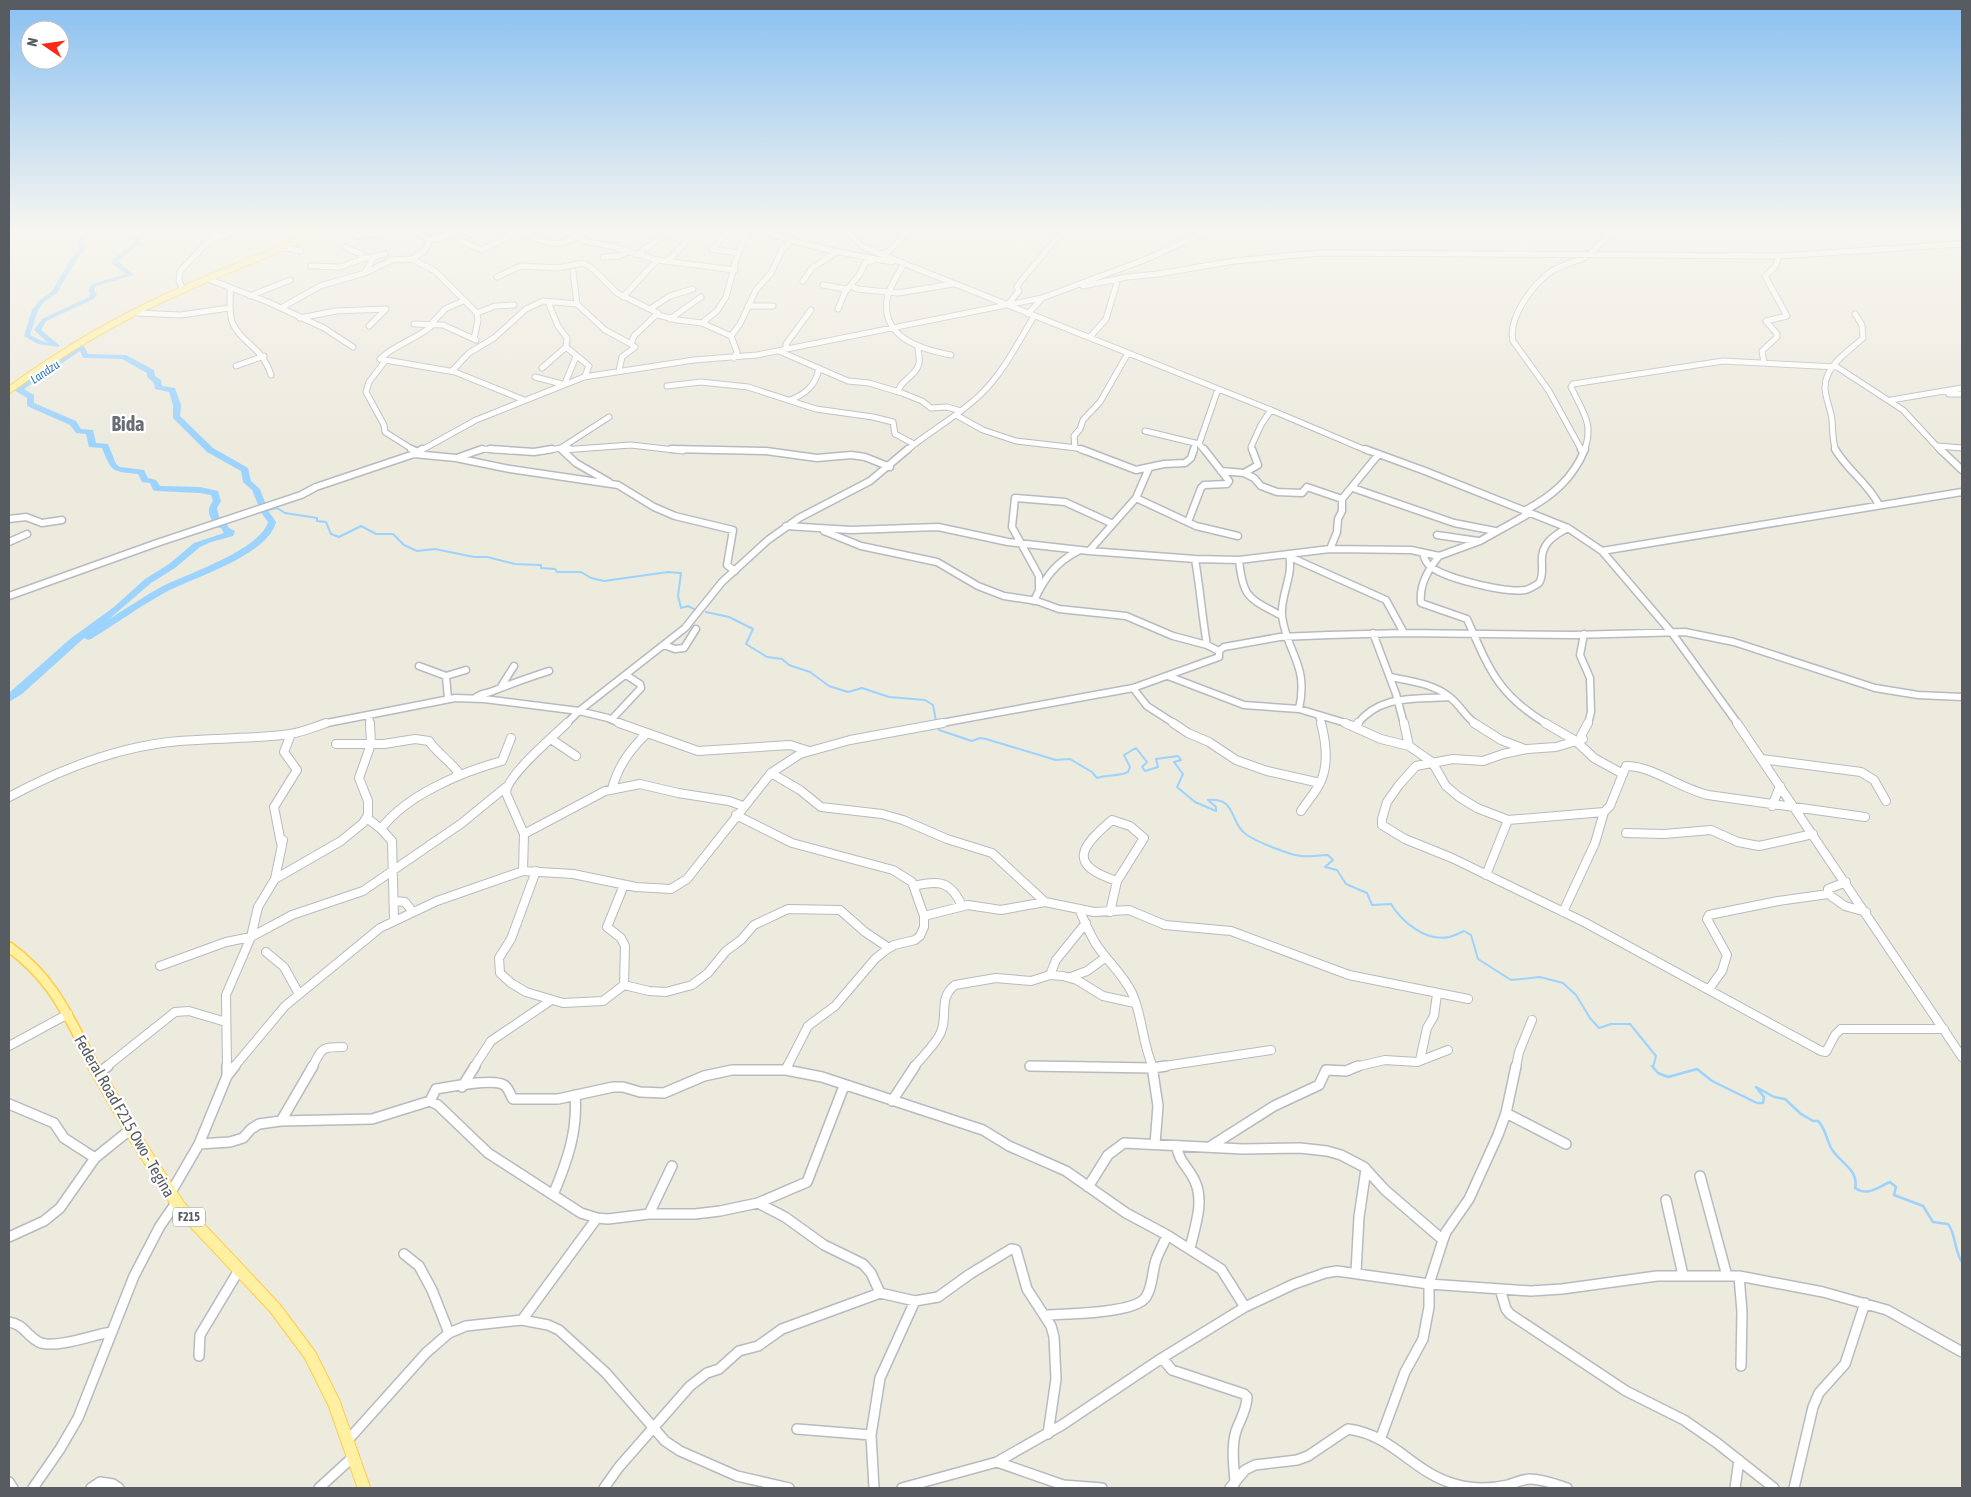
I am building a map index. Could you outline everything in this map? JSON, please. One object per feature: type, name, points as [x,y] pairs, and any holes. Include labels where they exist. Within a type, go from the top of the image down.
[{"type":"main road","points":[[9,390],[55,358],[159,302]]},
{"type":"main road","name":"Federal Road F215 Owo - Tegina","points":[[9,947],[38,969],[62,1002],[98,1074],[174,1199],[297,1333],[312,1357],[348,1440],[364,1488]]},
{"type":"street","points":[[229,302],[229,308],[235,328],[255,345],[264,356],[271,375]]},
{"type":"street","points":[[269,302],[324,328],[353,347]]},
{"type":"street","points":[[280,308],[291,302]]},
{"type":"street","points":[[461,302],[445,309],[415,339],[380,359],[452,371],[524,400]]},
{"type":"street","points":[[464,302],[477,313],[478,320],[474,339]]},
{"type":"street","points":[[452,371],[461,360],[483,343],[494,338],[530,306],[538,302],[577,304],[605,330],[632,344]]},
{"type":"street","points":[[542,368],[566,347],[567,338],[559,330],[556,316],[548,302]]},
{"type":"street","points":[[650,309],[661,302]]},
{"type":"street","points":[[670,318],[694,302]]},
{"type":"street","points":[[702,323],[717,311],[723,302]]},
{"type":"street","points":[[731,336],[740,324],[750,302]]},
{"type":"street","points":[[838,309],[841,302]]},
{"type":"street","points":[[889,302],[888,315],[892,327],[908,342],[918,347],[952,355]]},
{"type":"street","points":[[996,302],[1090,337],[1378,455],[1425,471],[1568,528],[1602,551],[1672,633],[1762,759],[1962,1057]]},
{"type":"street","points":[[1006,306],[1010,302]]},
{"type":"street","points":[[9,596],[416,453],[461,427],[564,383],[585,376],[694,360],[734,358],[1025,302]]},
{"type":"street","points":[[160,966],[226,942],[251,937],[292,915],[364,891],[462,823],[506,787],[578,711],[664,645],[694,618],[705,602],[735,571],[786,526],[866,484],[890,467],[914,444],[958,413],[996,377],[1040,302]]},
{"type":"street","points":[[1090,337],[1106,318],[1111,302]]},
{"type":"street","points":[[1523,302],[1511,332],[1513,341],[1549,391],[1583,453]]},
{"type":"street","points":[[1764,363],[1762,351],[1778,337],[1766,321],[1788,316],[1779,302]]},
{"type":"street","points":[[636,303],[658,315],[702,323],[731,336],[737,352],[734,358]]},
{"type":"street","points":[[477,313],[495,306],[514,305]]},
{"type":"street","points":[[748,306],[773,306]]},
{"type":"street","points":[[137,313],[191,315],[229,308]]},
{"type":"street","points":[[300,318],[336,312],[386,309],[369,326]]},
{"type":"street","points":[[789,348],[786,347],[786,344],[811,310]]},
{"type":"street","points":[[1855,314],[1860,321],[1863,338],[1832,366],[1826,375],[1825,389],[1832,420],[1833,442],[1842,460],[1875,496],[1879,505]]},
{"type":"street","points":[[619,371],[622,357],[635,347],[632,344],[634,336],[658,315]]},
{"type":"street","points":[[414,324],[443,325],[483,343]]},
{"type":"street","points":[[566,347],[589,366],[585,376]]},
{"type":"street","points":[[898,392],[899,387],[911,377],[919,365],[918,347]]},
{"type":"street","points":[[778,350],[848,381],[869,383],[898,392],[922,401],[931,408],[947,407],[983,430],[1016,441],[1075,448],[1130,469],[1141,470],[1163,464],[1181,464],[1190,461],[1218,389]]},
{"type":"street","points":[[1075,448],[1074,436],[1084,420],[1100,402],[1128,353]]},
{"type":"street","points":[[236,366],[264,356]]},
{"type":"street","points":[[564,383],[576,357]]},
{"type":"street","points":[[385,360],[369,382],[366,392],[384,425],[385,432],[416,453],[456,458],[510,470],[610,483],[622,487],[654,507],[675,516],[733,530],[727,565],[735,571]]},
{"type":"street","points":[[1623,774],[1594,758],[1576,741],[1527,712],[1510,697],[1488,668],[1466,618],[1421,603],[1421,593],[1430,566],[1439,556],[1480,541],[1494,531],[1530,513],[1562,486],[1588,442],[1588,420],[1570,387],[1573,384],[1722,361],[1832,366],[1843,370],[1891,400],[1916,422],[1962,470]]},
{"type":"street","points":[[790,400],[804,394],[813,386],[819,368]]},
{"type":"street","points":[[535,377],[564,383]]},
{"type":"street","points":[[667,386],[701,382],[748,387],[816,409],[873,417],[893,422],[895,434],[914,444]]},
{"type":"street","points":[[1891,400],[1962,388]]},
{"type":"street","points":[[1936,393],[1962,394]]},
{"type":"street","points":[[1244,473],[1258,465],[1251,448],[1271,410]]},
{"type":"street","points":[[561,449],[608,417]]},
{"type":"street","points":[[1145,431],[1197,443],[1229,481],[1227,484],[1204,485],[1201,488],[1188,522]]},
{"type":"street","points":[[456,458],[483,450],[534,452],[631,445],[686,451],[766,451],[817,458],[851,455],[865,457],[890,467]]},
{"type":"street","points":[[1938,446],[1962,448]]},
{"type":"street","points":[[561,449],[576,463],[610,483]]},
{"type":"street","points":[[1330,549],[1337,532],[1338,519],[1342,511],[1342,499],[1346,492],[1353,488],[1378,455]]},
{"type":"street","points":[[1089,551],[1136,498],[1150,468]]},
{"type":"street","points":[[1220,471],[1244,473],[1254,478],[1262,486],[1278,492],[1302,493],[1306,487],[1342,499]]},
{"type":"street","points":[[1353,488],[1454,523],[1494,531]]},
{"type":"street","points":[[1602,551],[1962,492]]},
{"type":"street","points":[[1039,588],[1039,576],[1012,527],[1014,498],[1065,502],[1113,524]]},
{"type":"street","points":[[1136,498],[1188,522],[1211,530],[1238,536]]},
{"type":"street","points":[[1530,513],[1543,501]]},
{"type":"street","points":[[9,519],[26,517],[42,523],[62,520]]},
{"type":"street","points":[[786,526],[820,530],[938,527],[986,539],[1023,544],[1195,560],[1239,560],[1289,556],[1330,549],[1411,550],[1439,556]]},
{"type":"street","points":[[1424,553],[1424,560],[1430,566],[1459,580],[1514,589],[1533,588],[1544,574],[1542,550],[1555,535],[1568,528]]},
{"type":"street","points":[[820,530],[861,546],[937,562],[978,586],[1018,600],[1034,601],[1059,609],[1126,616],[1173,636],[1219,651]]},
{"type":"street","points":[[9,542],[27,534]]},
{"type":"street","points":[[1437,535],[1480,541]]},
{"type":"street","points":[[1616,567],[1615,556],[1624,547]]},
{"type":"street","points":[[1034,601],[1039,588],[1056,564],[1068,555],[1080,550]]},
{"type":"street","points":[[1289,556],[1290,568],[1282,616],[1287,637],[1301,667],[1303,691],[1299,709]]},
{"type":"street","points":[[1289,556],[1386,600],[1404,632]]},
{"type":"street","points":[[1195,560],[1202,596],[1202,613],[1208,646]]},
{"type":"street","points":[[1239,560],[1243,587],[1246,592],[1282,616]]},
{"type":"street","points":[[664,645],[675,649],[684,648],[696,629]]},
{"type":"street","points":[[1373,633],[1406,727],[1409,746]]},
{"type":"street","points":[[1219,651],[1224,648],[1287,637],[1373,633],[1700,634],[1761,650],[1850,681],[1884,690],[1937,697],[1962,697]]},
{"type":"street","points":[[1584,634],[1580,655],[1590,678],[1590,716],[1581,736],[1583,740],[1556,747],[1527,749],[1503,754],[1483,761],[1459,759],[1416,766],[1403,779],[1388,800],[1380,819],[1382,825],[1405,839],[1486,874],[1631,946],[1821,1051],[1826,1052],[1835,1035],[1841,1029],[1944,1030]]},
{"type":"street","points":[[34,1488],[57,1456],[83,1408],[126,1294],[174,1199],[227,1076],[276,1015],[380,928],[413,912],[523,871],[573,874],[650,889],[671,889],[687,879],[736,814],[771,773],[794,757],[850,740],[1133,688],[1219,658],[1219,651]]},
{"type":"street","points":[[419,666],[446,676],[466,670]]},
{"type":"street","points":[[501,686],[514,666]]},
{"type":"street","points":[[475,698],[481,693],[491,692],[501,686],[549,671]]},
{"type":"street","points":[[612,719],[641,688],[640,684],[626,675]]},
{"type":"street","points":[[446,676],[448,699]]},
{"type":"street","points":[[1168,676],[1244,705],[1299,709],[1355,726],[1381,739],[1409,746],[1432,762],[1439,776],[1451,791],[1477,808],[1508,820],[1604,812]]},
{"type":"street","points":[[1390,677],[1431,686],[1449,697],[1464,714],[1488,732],[1516,748],[1527,749]]},
{"type":"street","points":[[1133,688],[1147,706],[1188,733],[1215,745],[1236,760],[1266,771],[1320,783]]},
{"type":"street","points":[[1355,726],[1369,710],[1381,704],[1449,697]]},
{"type":"street","points":[[9,797],[40,780],[67,769],[132,748],[177,741],[291,734],[329,722],[448,699],[475,698],[578,711],[612,719],[646,734],[698,751],[790,745],[809,751]]},
{"type":"street","points":[[275,879],[356,831],[367,818],[368,801],[359,778],[371,744],[369,739],[371,726],[369,715]]},
{"type":"street","points":[[1301,811],[1320,783],[1325,761],[1325,735],[1320,716]]},
{"type":"street","points":[[227,1076],[226,995],[251,937],[258,908],[275,879],[282,842],[274,807],[297,770],[284,752],[291,734]]},
{"type":"street","points":[[612,789],[618,766],[631,748],[646,734]]},
{"type":"street","points":[[381,829],[391,817],[456,776],[475,768],[502,761],[511,738]]},
{"type":"street","points":[[336,744],[384,744],[415,739],[429,741],[437,753],[456,768],[456,776]]},
{"type":"street","points":[[551,739],[576,756]]},
{"type":"street","points":[[1762,759],[1861,772],[1876,780],[1886,802]]},
{"type":"street","points":[[1564,912],[1595,843],[1604,812],[1610,806],[1626,766],[1632,764],[1692,791],[1796,810],[1865,817]]},
{"type":"street","points":[[771,773],[800,790],[821,807],[882,814],[903,820],[947,839],[992,853],[1045,902]]},
{"type":"street","points":[[524,834],[588,798],[612,789],[650,785],[678,793],[744,806]]},
{"type":"street","points":[[1772,806],[1780,786]]},
{"type":"street","points":[[506,787],[508,803],[524,834],[523,871]]},
{"type":"street","points":[[736,814],[792,843],[893,870],[912,882],[924,916],[924,927],[920,936],[889,948],[874,959],[835,1006],[808,1026],[786,1070]]},
{"type":"street","points":[[367,818],[392,841],[394,920]]},
{"type":"street","points":[[1110,912],[1118,881],[1144,838],[1133,829],[1112,820],[1085,844],[1082,854],[1088,869],[1095,874],[1118,881]]},
{"type":"street","points":[[1486,874],[1508,820]]},
{"type":"street","points":[[1626,833],[1664,834],[1711,830],[1738,842],[1759,846],[1813,834]]},
{"type":"street","points":[[536,871],[512,938],[499,958],[498,968],[500,973],[516,986],[550,1001],[578,1004],[603,1001],[624,985],[626,946],[623,940],[607,927],[624,885]]},
{"type":"street","points":[[914,886],[932,882],[950,886],[955,890],[962,906]]},
{"type":"street","points":[[1846,882],[1828,889],[1828,894],[1833,900],[1845,906],[1866,912]]},
{"type":"street","points":[[1709,989],[1722,971],[1726,956],[1707,918],[1709,915],[1778,901],[1828,894]]},
{"type":"street","points":[[394,901],[405,902],[413,912]]},
{"type":"street","points":[[924,916],[962,906],[975,905],[1001,910],[1045,902],[1079,909],[1110,912],[1122,909],[1129,910],[1165,924],[1230,932],[1331,970],[1437,994],[1468,999]]},
{"type":"street","points":[[624,985],[649,991],[666,992],[692,985],[708,973],[726,950],[741,940],[754,925],[788,909],[840,910],[865,932],[889,948]]},
{"type":"street","points":[[1079,909],[1092,939],[1125,980],[1135,1003],[1143,1029],[1146,1053],[1153,1068],[1158,1106],[1156,1144]]},
{"type":"street","points":[[1050,975],[1055,959],[1078,935],[1086,923]]},
{"type":"street","points":[[266,952],[284,967],[299,994]]},
{"type":"street","points":[[1070,977],[1086,971],[1106,957]]},
{"type":"street","points":[[892,1101],[907,1077],[941,1032],[944,1000],[950,989],[965,982],[1003,978],[1031,981],[1050,975],[1070,977],[1103,996],[1135,1003]]},
{"type":"street","points":[[1420,1060],[1427,1028],[1434,1016],[1437,994]]},
{"type":"street","points":[[462,1087],[491,1041],[550,1001]]},
{"type":"street","points":[[98,1074],[174,1012],[189,1011],[226,1022]]},
{"type":"street","points":[[9,1046],[68,1014]]},
{"type":"street","points":[[1381,1437],[1406,1372],[1423,1338],[1429,1307],[1429,1284],[1443,1240],[1446,1232],[1469,1199],[1506,1113],[1519,1052],[1532,1020]]},
{"type":"street","points":[[281,1121],[322,1050],[326,1047],[343,1047]]},
{"type":"street","points":[[1030,1066],[1153,1068],[1271,1050]]},
{"type":"street","points":[[1211,1146],[1249,1120],[1319,1085],[1326,1070],[1346,1071],[1362,1064],[1385,1060],[1414,1062],[1448,1050]]},
{"type":"street","points":[[430,1101],[436,1089],[481,1083],[500,1083],[507,1087],[511,1098],[518,1100],[549,1100],[613,1087],[623,1087],[640,1092],[664,1093],[685,1083],[723,1070],[786,1070],[822,1077],[844,1086],[983,1130],[1009,1146],[1066,1171],[1126,1213],[1221,1269],[1245,1307]]},
{"type":"street","points":[[199,1144],[230,1142],[243,1138],[251,1129],[259,1124],[281,1121],[372,1119],[430,1101],[438,1105],[488,1153],[581,1213],[608,1219],[649,1214],[695,1214],[758,1203],[807,1182],[844,1086]]},
{"type":"street","points":[[553,1195],[567,1160],[574,1134],[577,1117],[575,1095]]},
{"type":"street","points":[[9,1104],[54,1123],[64,1138],[95,1158]]},
{"type":"street","points":[[1506,1113],[1566,1144]]},
{"type":"street","points":[[9,1237],[44,1221],[60,1208],[95,1158],[131,1130]]},
{"type":"street","points":[[1088,1187],[1116,1146],[1124,1143],[1246,1149],[1302,1147],[1321,1149],[1338,1153],[1357,1162],[1386,1191],[1421,1219],[1443,1240]]},
{"type":"street","points":[[1177,1146],[1179,1159],[1195,1182],[1198,1192],[1190,1249]]},
{"type":"street","points":[[649,1214],[672,1166]]},
{"type":"street","points":[[1356,1272],[1359,1217],[1366,1169]]},
{"type":"street","points":[[1700,1176],[1727,1276]]},
{"type":"street","points":[[1666,1200],[1683,1275]]},
{"type":"street","points":[[758,1203],[785,1217],[824,1245],[863,1264],[871,1272],[880,1293]]},
{"type":"street","points":[[522,1320],[597,1218]]},
{"type":"street","points":[[1044,1315],[1112,1310],[1132,1306],[1144,1300],[1150,1287],[1156,1261],[1167,1236]]},
{"type":"street","points":[[604,1488],[654,1428],[700,1378],[707,1373],[719,1369],[739,1351],[758,1346],[782,1329],[880,1293],[915,1301],[938,1297],[951,1286],[1011,1249],[1016,1250],[1024,1284],[1044,1315],[1054,1336],[1056,1360],[1048,1434]]},
{"type":"street","points":[[404,1254],[419,1266],[428,1282],[449,1333]]},
{"type":"street","points":[[199,1356],[200,1335],[239,1270]]},
{"type":"street","points":[[902,1488],[997,1462],[1048,1434],[1162,1358],[1245,1307],[1294,1284],[1325,1273],[1337,1271],[1356,1272],[1429,1284],[1500,1289],[1562,1289],[1683,1275],[1740,1276],[1823,1292],[1865,1303],[1905,1318],[1962,1352]]},
{"type":"street","points":[[1740,1276],[1742,1312],[1741,1366]]},
{"type":"street","points":[[1500,1289],[1506,1309],[1510,1314],[1626,1391],[1684,1420],[1740,1460],[1774,1488]]},
{"type":"street","points":[[874,1488],[871,1435],[880,1378],[915,1301]]},
{"type":"street","points":[[1794,1488],[1813,1407],[1819,1393],[1846,1364],[1865,1303]]},
{"type":"street","points":[[348,1440],[426,1353],[449,1333],[466,1326],[522,1320],[548,1325],[558,1330],[606,1373],[665,1441],[680,1450],[737,1476],[762,1485],[789,1488]]},
{"type":"street","points":[[9,1322],[18,1323],[43,1344],[55,1344],[111,1332]]},
{"type":"street","points":[[1162,1358],[1172,1370],[1244,1394],[1247,1397],[1247,1403],[1236,1432],[1233,1451],[1233,1485]]},
{"type":"street","points":[[797,1429],[871,1435]]},
{"type":"street","points":[[1233,1485],[1244,1470],[1255,1465],[1297,1460],[1308,1456],[1348,1429],[1356,1429],[1381,1437],[1432,1474],[1445,1482],[1459,1486],[1489,1487],[1512,1484],[1520,1480],[1529,1479],[1550,1482],[1567,1488]]},
{"type":"street","points":[[319,1488],[354,1456]]},
{"type":"street","points":[[1734,1488],[1740,1460]]},
{"type":"street","points":[[997,1462],[1063,1485],[1102,1488]]},
{"type":"street","points":[[9,1482],[13,1488]]},
{"type":"street","points":[[92,1488],[100,1482],[113,1484],[119,1488]]},
{"type":"waterway","name":"Landzu","points":[[41,302],[35,310],[27,336],[40,343],[55,346]]},
{"type":"waterway","name":"Landzu","points":[[57,346],[37,330],[44,320],[84,302]]},
{"type":"waterway","name":"Landzu","points":[[216,520],[212,510],[217,501],[215,493],[200,490],[156,488],[153,481],[145,480],[141,472],[118,469],[112,465],[105,446],[92,445],[90,432],[79,431],[73,423],[30,404],[31,397],[25,392],[18,390],[81,348],[86,356],[123,357],[151,372],[151,377],[158,382],[158,387],[172,390],[177,405],[176,416],[210,450],[245,470],[247,482],[256,489],[262,505]]},
{"type":"waterway","points":[[264,511],[277,508],[285,513],[317,518],[317,521],[326,522],[331,534],[339,537],[361,526],[376,534],[393,534],[404,545],[417,551],[435,549],[474,557],[487,557],[515,564],[541,565],[541,568],[555,569],[557,572],[581,572],[591,578],[604,581],[668,572],[681,573],[678,596],[681,608],[688,606],[696,610]]},
{"type":"waterway","name":"Landzu","points":[[88,637],[163,590],[223,563],[251,547],[270,529],[272,522],[264,511]]},
{"type":"waterway","name":"Landzu","points":[[9,698],[73,641],[117,609],[148,581],[172,566],[197,545],[230,534],[231,531],[227,531],[223,525],[217,525]]},
{"type":"waterway","points":[[706,612],[729,617],[753,629],[746,644],[767,657],[782,659],[789,665],[810,672],[829,686],[848,692],[862,688],[889,697],[925,700],[933,705],[936,721]]},
{"type":"waterway","points":[[939,730],[972,741],[980,738],[986,739],[1056,760],[1070,759],[1092,772],[1097,778],[1128,772],[1130,767],[1124,755],[1136,748],[1147,762],[1142,767],[1145,771],[1158,767],[1156,759],[1178,756],[1181,760],[1174,762],[1183,774],[1177,787],[1195,802],[1216,811],[1216,807],[1208,800],[1217,800],[1224,803],[1232,812],[1241,830],[1252,838],[1274,848],[1301,856],[1328,855],[1333,860],[1325,867],[1337,870],[1346,884],[1367,893],[1372,905],[1391,904],[1408,924],[1423,934],[1440,938],[1451,937],[1464,931],[1471,935],[1478,959],[1511,980],[1540,977],[1563,983],[1576,995],[1590,1018],[1599,1028],[1611,1024],[1630,1024],[1656,1056],[1653,1067]]},
{"type":"waterway","points":[[1652,1066],[1658,1073],[1668,1077],[1697,1069],[1712,1081],[1757,1103],[1763,1103],[1764,1097],[1756,1087],[1774,1097],[1785,1099],[1801,1114],[1813,1121],[1818,1121],[1833,1152],[1854,1176],[1856,1181],[1855,1188],[1864,1192],[1890,1182],[1896,1187],[1894,1195],[1923,1206],[1933,1222],[1948,1224],[1962,1262]]},
{"type":"district","name":"Bida","points":[[128,424]]}]
